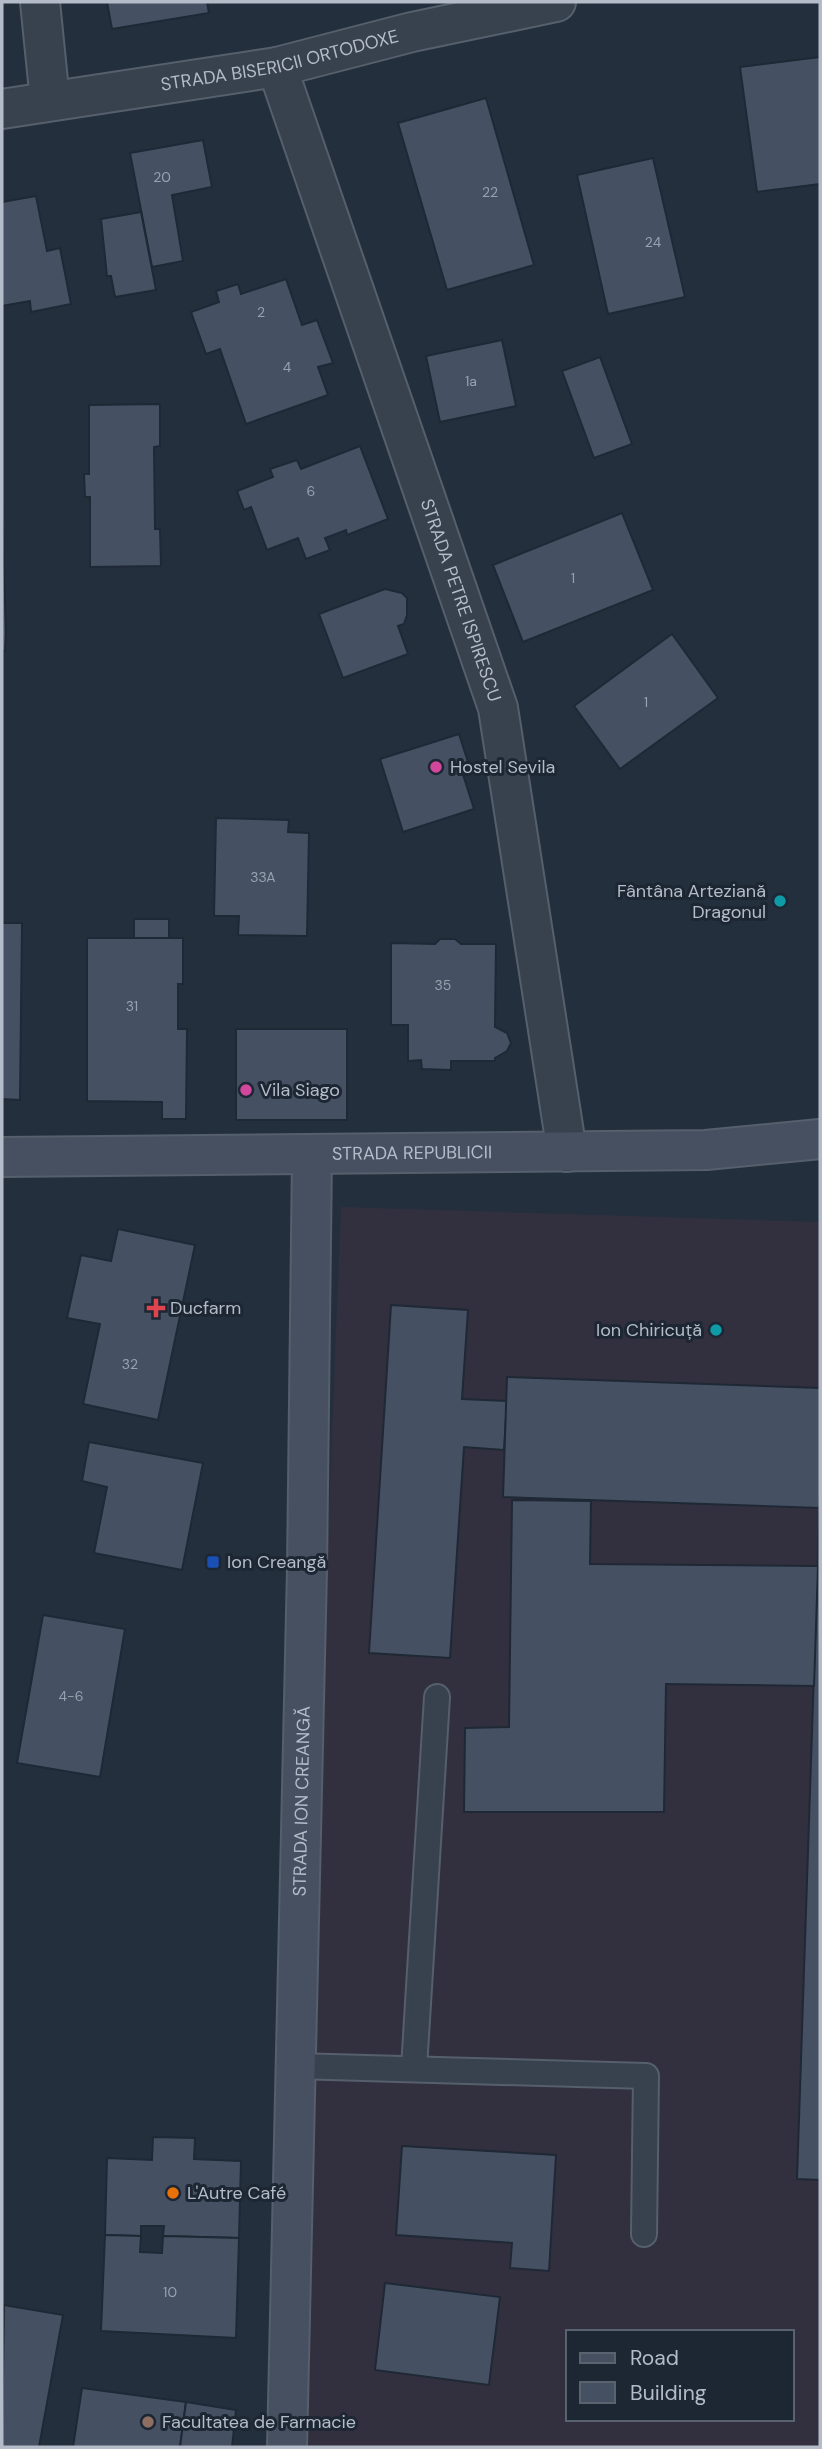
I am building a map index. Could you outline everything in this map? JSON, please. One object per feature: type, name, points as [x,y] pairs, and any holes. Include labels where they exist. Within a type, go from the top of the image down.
[{"type":"street","points":[[40,2],[50,101]]},
{"type":"street","name":"STRADA BISERICII ORTODOXE","points":[[2,109],[277,67],[412,32],[556,2]]},
{"type":"street","name":"STRADA PETRE ISPIRESCU","points":[[277,67],[498,708],[567,1152]]},
{"type":"street","name":"STRADA REPUBLICII","points":[[2,1157],[567,1152],[744,1148],[820,1139]]},
{"type":"street","name":"STRADA ION CREANGĂ","points":[[287,2447],[307,1569],[312,1156]]},
{"type":"lane","points":[[414,2068],[437,1697]]},
{"type":"lane","points":[[295,2066],[646,2076],[644,2234]]},
{"type":"shaded area","points":[[341,1207],[820,1222],[820,2447],[292,2447]]},
{"type":"building","points":[[107,2],[207,2],[209,13],[112,29]]},
{"type":"building","points":[[820,57],[820,184],[757,192],[740,67]]},
{"type":"building","points":[[486,98],[534,265],[447,290],[398,123]]},
{"type":"building","points":[[203,140],[212,187],[172,195],[183,261],[152,267],[130,153]]},
{"type":"building","points":[[653,158],[685,297],[608,314],[577,175]]},
{"type":"building","points":[[36,196],[47,251],[60,248],[71,304],[31,312],[30,301],[2,306],[2,202]]},
{"type":"building","points":[[141,212],[156,290],[115,297],[111,276],[107,276],[101,219]]},
{"type":"building","points":[[286,279],[302,325],[317,320],[333,363],[318,367],[328,395],[246,424],[220,349],[206,354],[191,312],[219,302],[216,291],[238,284],[241,294]]},
{"type":"building","points":[[502,340],[516,406],[440,422],[426,356]]},
{"type":"building","points":[[600,357],[632,444],[594,458],[562,371]]},
{"type":"building","points":[[160,404],[160,446],[154,447],[155,529],[160,529],[161,566],[90,567],[90,497],[85,497],[84,474],[89,474],[89,405]]},
{"type":"building","points":[[360,446],[388,519],[347,535],[346,530],[325,538],[330,550],[306,559],[298,538],[267,550],[251,507],[244,510],[237,491],[273,477],[270,469],[297,460],[301,469]]},
{"type":"building","points":[[2,496],[6,634],[5,651],[2,652]]},
{"type":"building","points":[[622,513],[653,590],[523,642],[493,565]]},
{"type":"building","points":[[385,589],[402,593],[407,598],[407,615],[404,624],[398,626],[408,654],[343,678],[319,614]]},
{"type":"building","points":[[672,634],[718,698],[620,769],[574,706]]},
{"type":"building","points":[[459,734],[469,765],[461,768],[474,809],[403,832],[380,759]]},
{"type":"building","points":[[216,818],[289,820],[288,832],[309,833],[307,936],[238,935],[239,916],[214,916]]},
{"type":"building","points":[[134,919],[169,919],[169,938],[134,938]]},
{"type":"building","points":[[2,923],[22,923],[20,1100],[2,1099]]},
{"type":"building","points":[[87,938],[183,938],[183,984],[178,984],[178,1029],[187,1029],[186,1119],[162,1119],[162,1102],[87,1101]]},
{"type":"building","points":[[440,939],[455,939],[461,944],[496,944],[495,1027],[507,1033],[511,1043],[507,1051],[495,1058],[495,1061],[451,1061],[451,1070],[422,1069],[421,1060],[408,1061],[408,1025],[391,1025],[391,943],[435,944]]},
{"type":"building","points":[[236,1029],[347,1029],[347,1120],[236,1120]]},
{"type":"building","points":[[118,1229],[195,1245],[158,1420],[83,1404],[100,1324],[67,1318],[81,1255],[111,1261]]},
{"type":"building","points":[[391,1305],[468,1310],[462,1399],[507,1401],[504,1450],[464,1447],[450,1658],[369,1653]]},
{"type":"building","points":[[507,1377],[820,1388],[820,1508],[503,1497]]},
{"type":"building","points":[[89,1442],[203,1463],[182,1570],[94,1553],[107,1487],[82,1481]]},
{"type":"building","points":[[820,1493],[820,2180],[797,2179]]},
{"type":"building","points":[[512,1500],[591,1501],[590,1564],[818,1566],[814,1686],[666,1684],[664,1812],[464,1812],[465,1728],[509,1727]]},
{"type":"building","points":[[43,1615],[125,1629],[100,1777],[17,1763]]},
{"type":"building","name":"L'Autre Café","points":[[153,2137],[195,2138],[194,2159],[241,2161],[239,2238],[163,2236],[164,2226],[141,2226],[141,2236],[105,2235],[107,2158],[152,2160]]},
{"type":"building","points":[[402,2146],[556,2155],[549,2271],[510,2268],[512,2243],[396,2235]]},
{"type":"building","points":[[105,2235],[141,2236],[140,2252],[162,2253],[163,2236],[239,2238],[236,2338],[101,2331]]},
{"type":"building","points":[[385,2283],[500,2297],[489,2385],[375,2370]]},
{"type":"building","points":[[4,2305],[63,2315],[39,2447],[2,2447]]},
{"type":"building","points":[[82,2388],[186,2402],[180,2447],[73,2447]]},
{"type":"building","points":[[186,2402],[236,2410],[232,2447],[180,2447]]},
{"type":"place","name":"Hostel Sevila","points":[[436,767]]},
{"type":"place","name":"Fântâna Arteziană Dragonul","points":[[780,901]]},
{"type":"place","name":"Vila Siago","points":[[246,1090]]},
{"type":"place","name":"Ducfarm","points":[[156,1308]]},
{"type":"place","name":"Ion Chiricuță","points":[[716,1330]]},
{"type":"place","name":"Ion Creangă","points":[[213,1562]]},
{"type":"place","name":"L'Autre Café","points":[[173,2193]]},
{"type":"place","name":"Facultatea de Farmacie","points":[[148,2422]]}]
